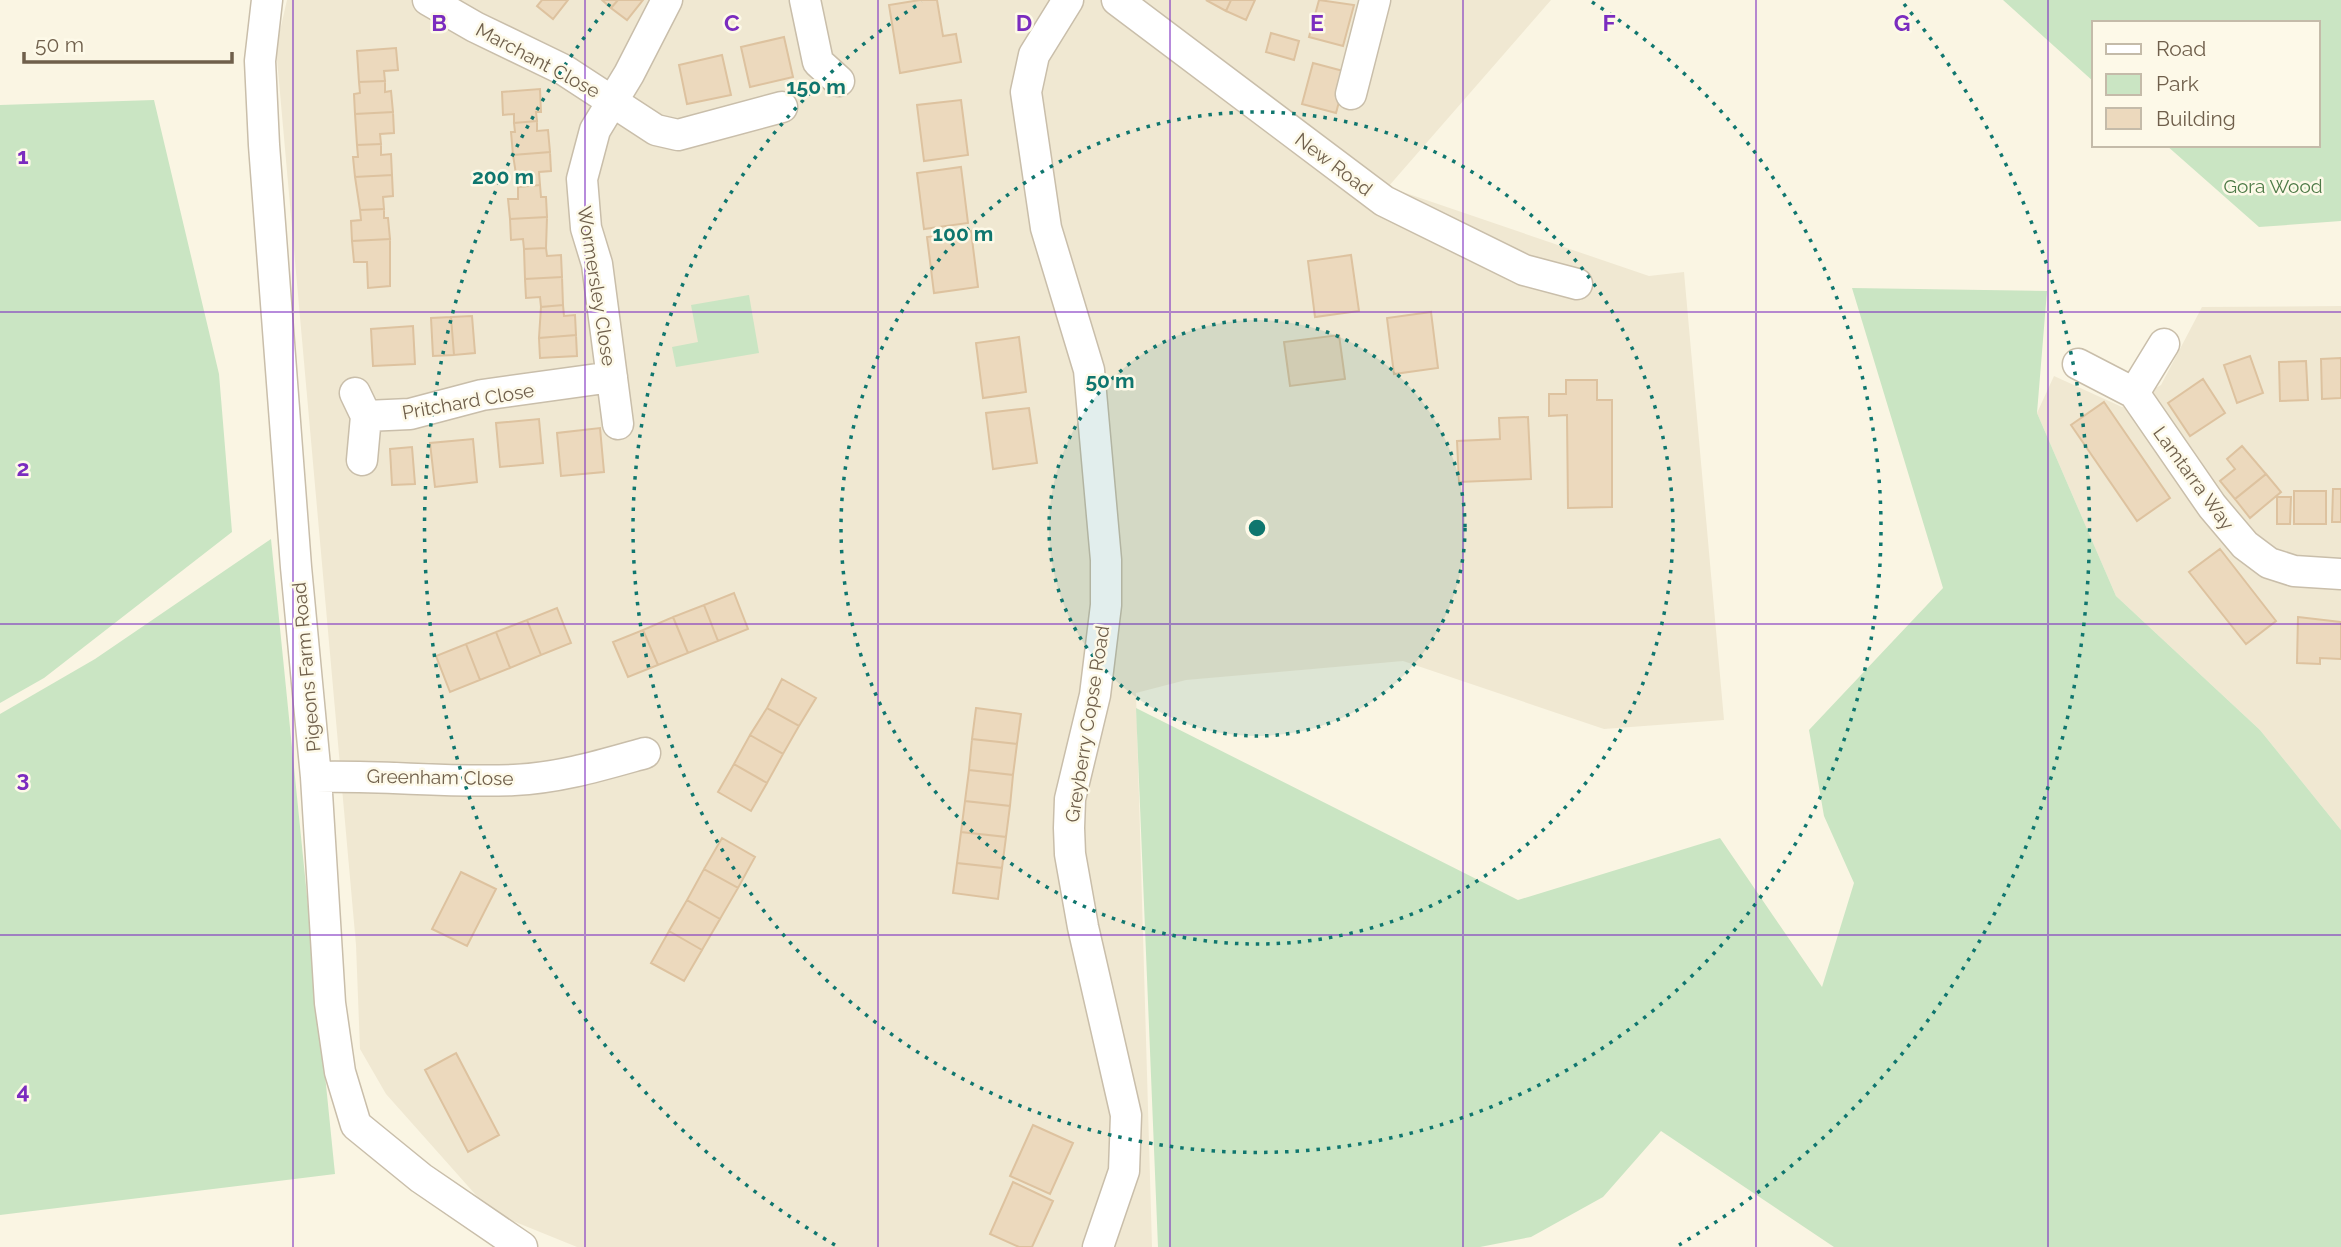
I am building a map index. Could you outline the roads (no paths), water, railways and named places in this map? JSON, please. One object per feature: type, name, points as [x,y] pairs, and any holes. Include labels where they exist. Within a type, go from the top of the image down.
[{"type":"street","name":"Pigeons Farm Road","points":[[267,0],[260,61],[264,145],[296,567],[316,777],[330,1003],[340,1072],[356,1125],[421,1178],[522,1247]]},
{"type":"street","name":"Marchant Close","points":[[428,0],[475,27],[564,69],[656,130],[678,135],[782,107]]},
{"type":"street","name":"Wormersley Close","points":[[618,424],[597,264],[586,228],[582,179],[595,130],[611,99],[629,74],[667,0]]},
{"type":"street","points":[[805,0],[818,61],[839,80]]},
{"type":"street","name":"Greyberry Copse Road","points":[[1068,0],[1034,55],[1026,92],[1046,229],[1089,370],[1106,560],[1106,605],[1095,695],[1070,799],[1069,828],[1070,854],[1083,928],[1126,1115],[1124,1171],[1098,1247]]},
{"type":"street","name":"New Road","points":[[1117,0],[1384,201],[1524,270],[1577,284]]},
{"type":"street","points":[[1351,94],[1375,0]]},
{"type":"street","points":[[2134,393],[2164,344]]},
{"type":"street","name":"Lamtarra Way","points":[[2078,364],[2134,393],[2212,506],[2245,545],[2269,563],[2294,571],[2341,574]]},
{"type":"street","name":"Pritchard Close","points":[[362,460],[361,404],[410,414],[482,395],[612,377]]},
{"type":"street","name":"Greenham Close","points":[[316,777],[372,775],[426,781],[516,780],[566,775],[645,753]]},
{"type":"park label","name":"Gora Wood","points":[[2273,186]]}]
